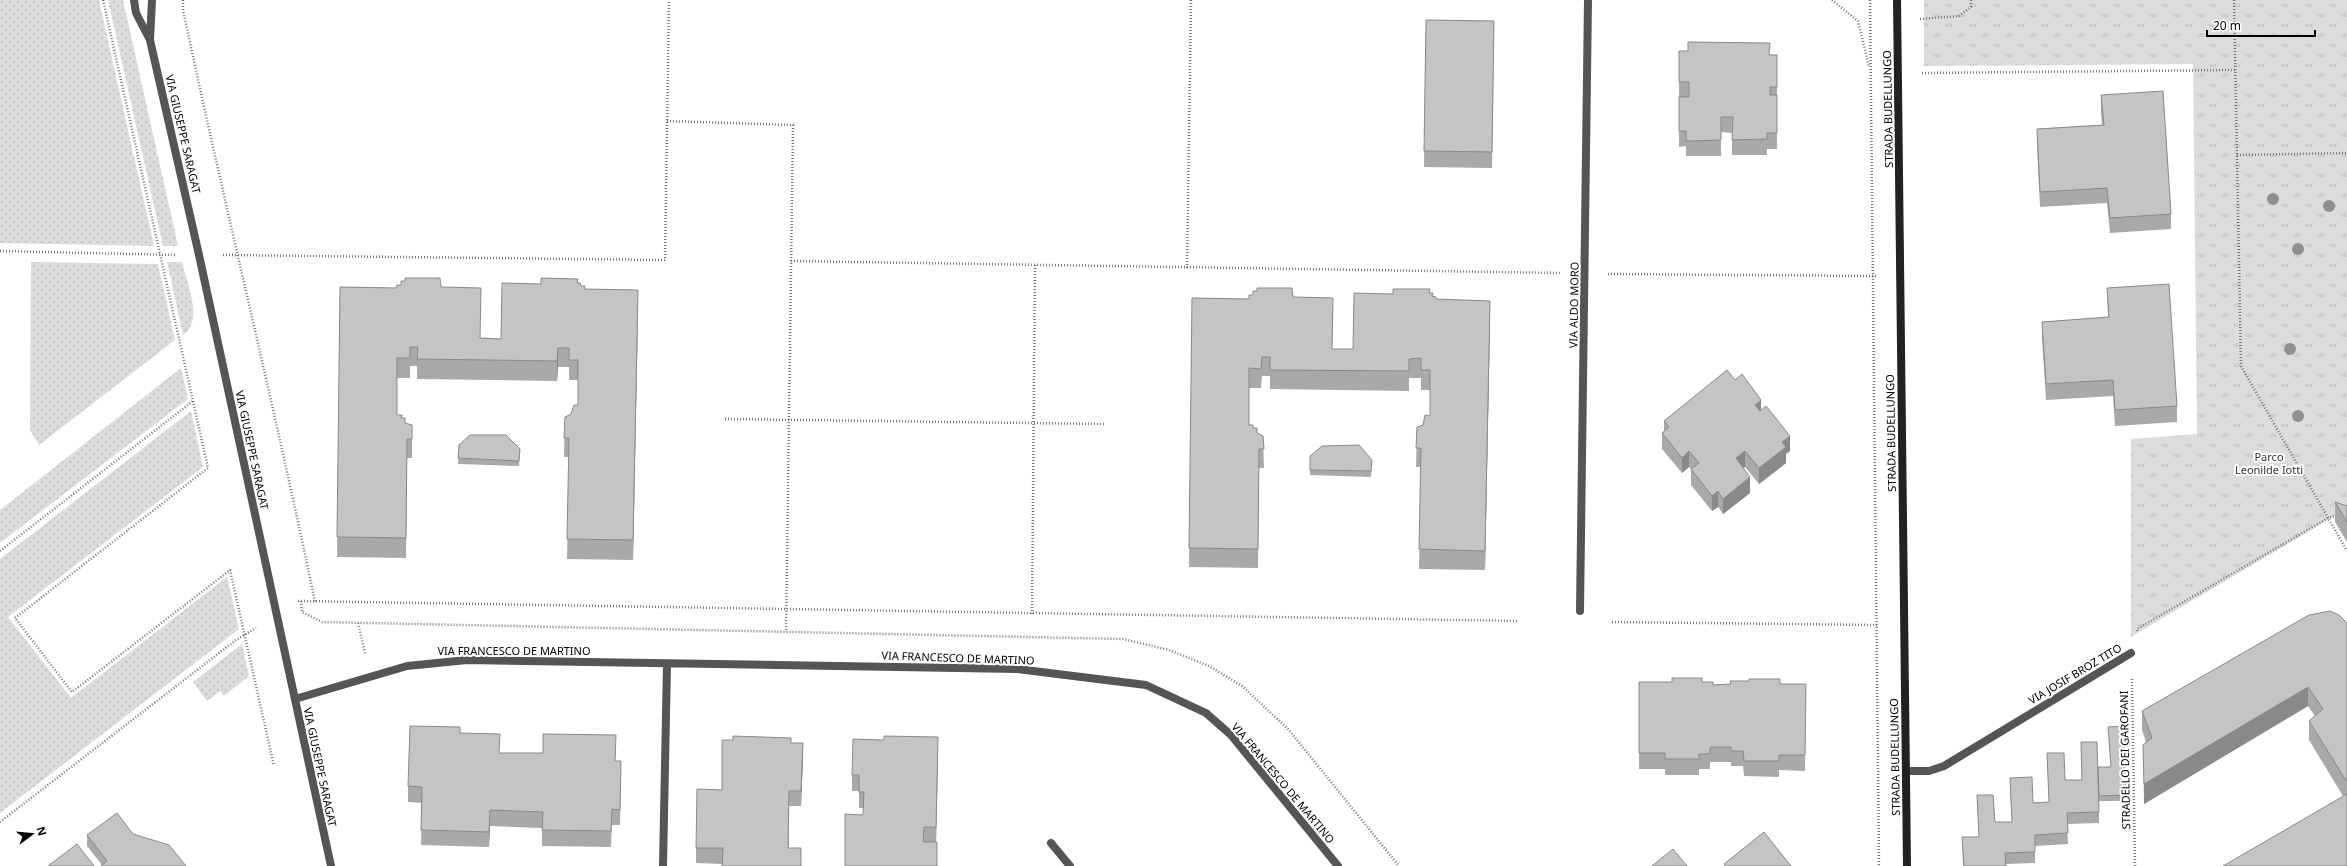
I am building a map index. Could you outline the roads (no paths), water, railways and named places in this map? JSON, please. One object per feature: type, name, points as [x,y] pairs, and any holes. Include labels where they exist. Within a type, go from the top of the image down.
[{"type":"street","name":"VIA GIUSEPPE SARAGAT","points":[[134,0],[136,13],[150,40],[200,255],[331,866]]},
{"type":"street","name":"VIA GIUSEPPE SARAGAT","points":[[150,40],[152,0]]},
{"type":"street","name":"VIA ALDO MORO","points":[[1580,611],[1588,0]]},
{"type":"street","name":"STRADA BUDELLUNGO","points":[[1897,0],[1907,866]]},
{"type":"street","name":"VIA JOSIF BROZ TITO","points":[[1906,771],[1930,771],[1944,766],[2131,653]]},
{"type":"street","name":"VIA FRANCESCO DE MARTINO","points":[[295,699],[394,670],[433,662],[467,660],[1017,669],[1146,685],[1206,713],[1231,735],[1334,864]]},
{"type":"street","points":[[663,866],[667,664]]},
{"type":"street","points":[[1051,843],[1070,866]]},
{"type":"park label","name":"Parco Leonilde Iotti","points":[[2269,463]]}]
